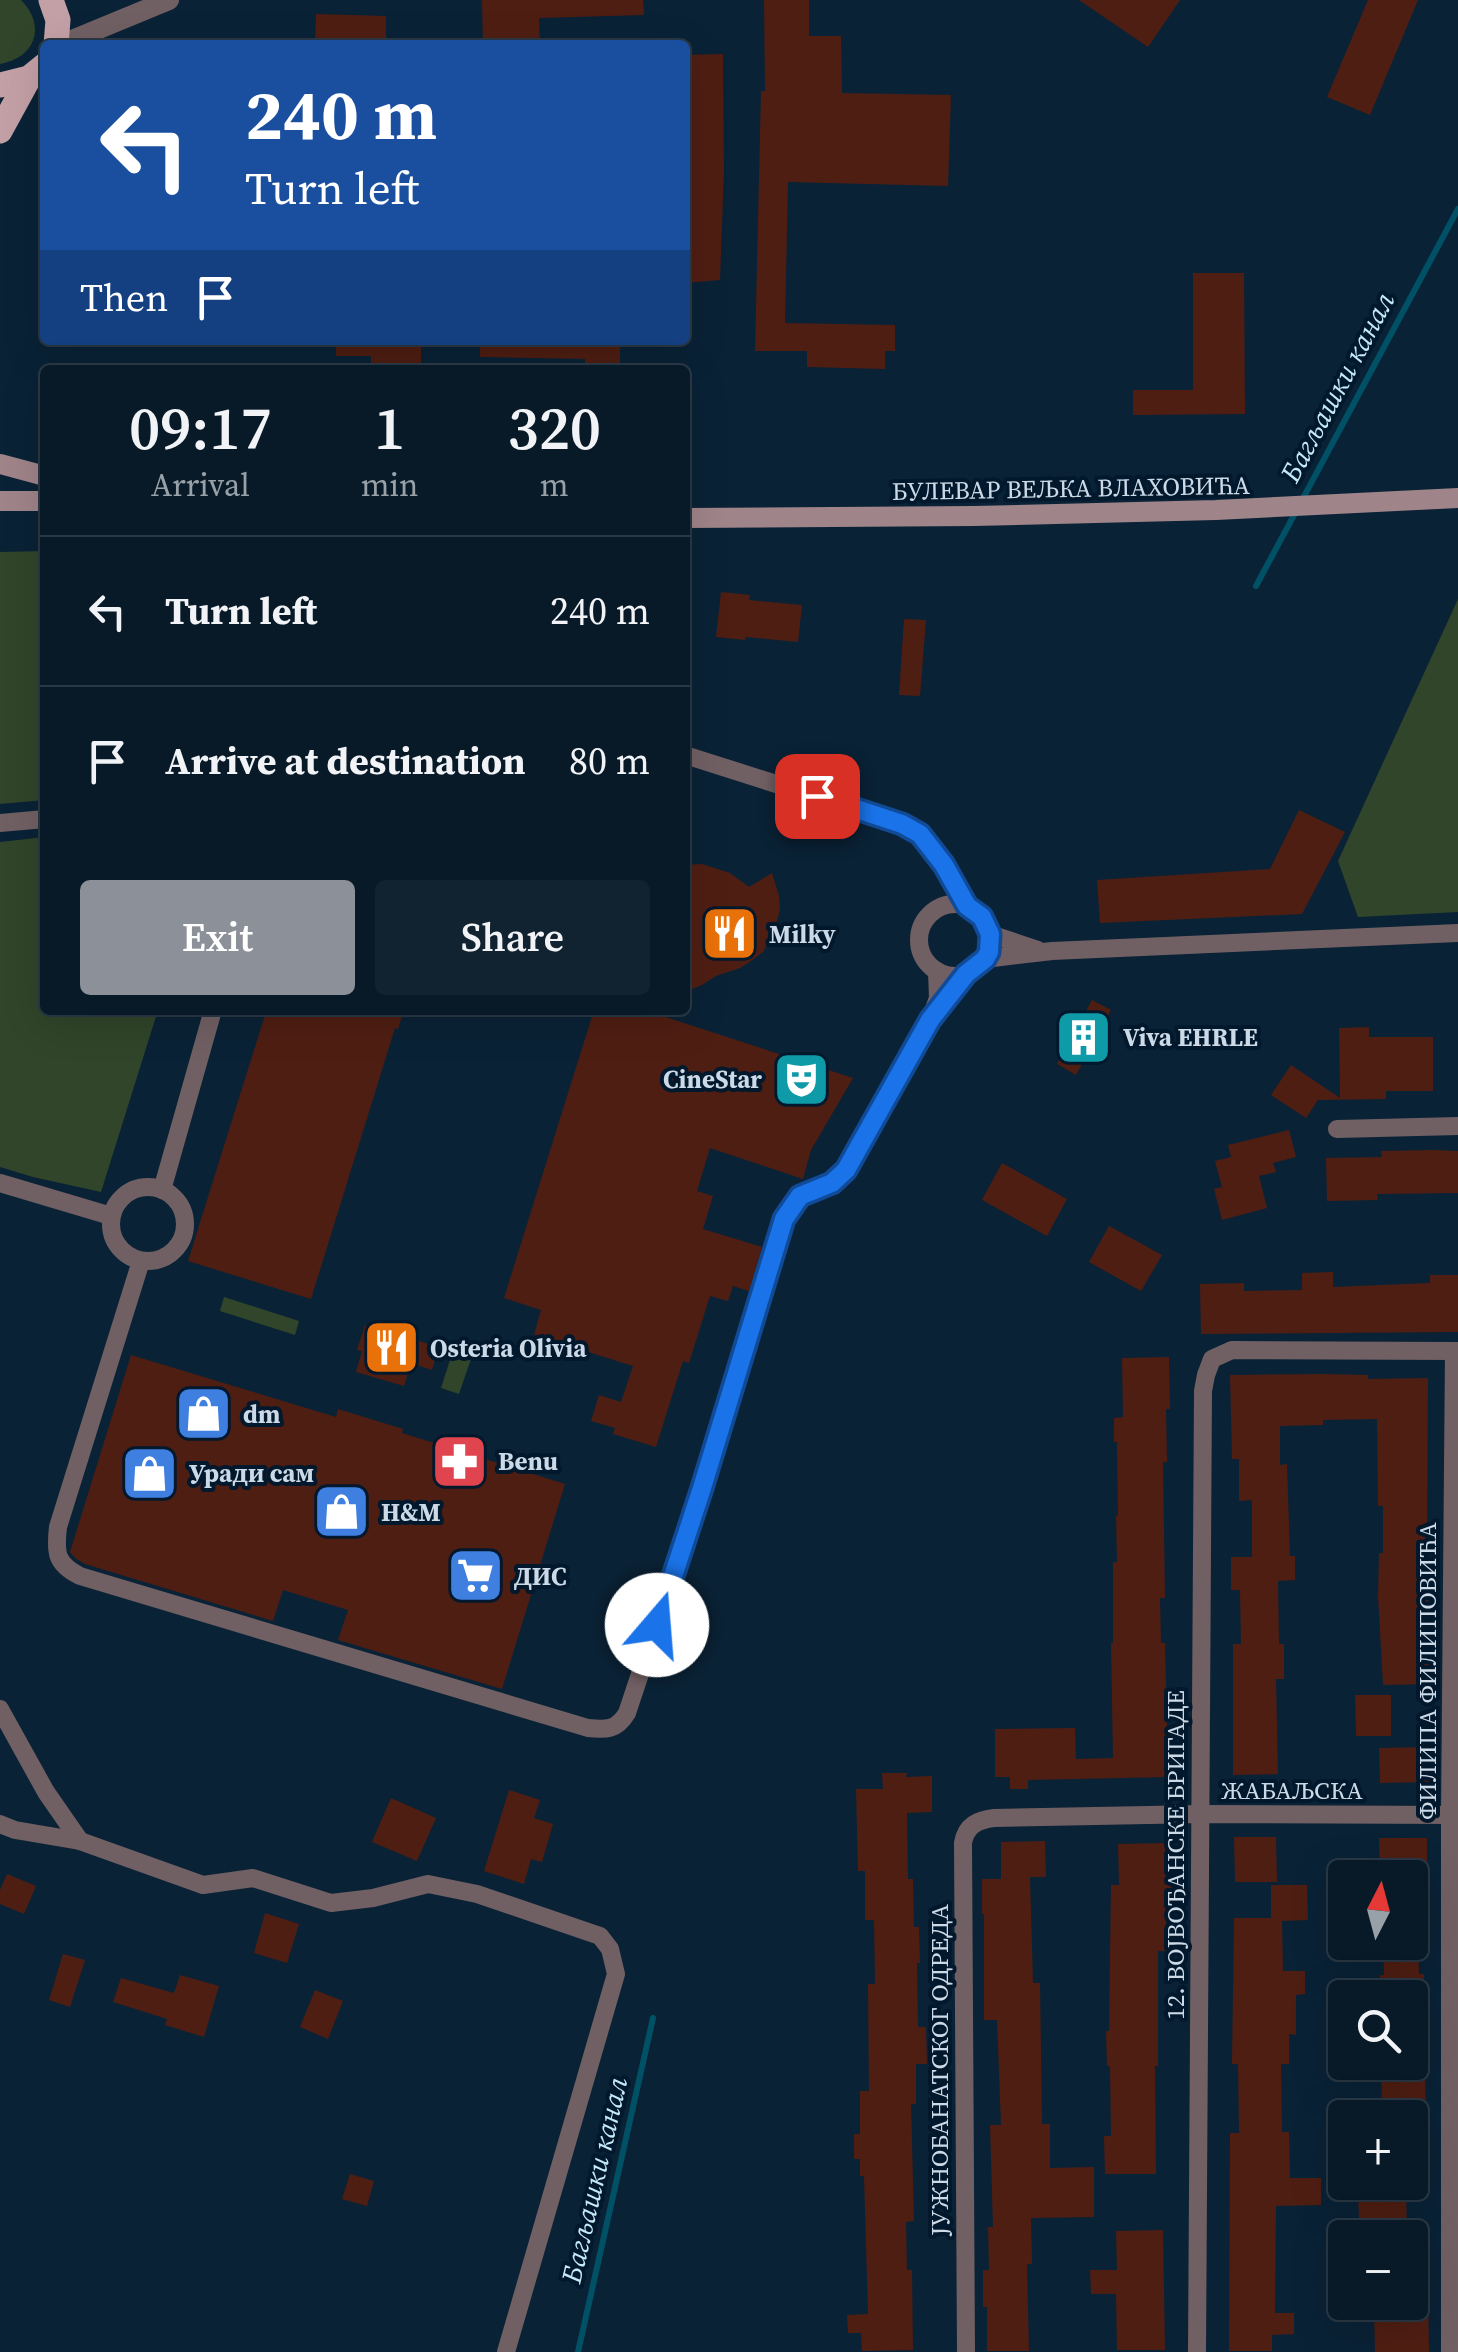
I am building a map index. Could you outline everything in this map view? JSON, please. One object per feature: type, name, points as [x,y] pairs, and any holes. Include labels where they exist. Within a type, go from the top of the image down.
[{"type":"main road","points":[[51,0],[58,20],[58,40]]},
{"type":"main road","points":[[0,85],[37,71]]},
{"type":"main road","points":[[0,131],[37,71]]},
{"type":"main road","points":[[0,464],[40,475]]},
{"type":"main road","name":"БУЛЕВАР ВЕЉКА ВЛАХОВИЋА","points":[[690,518],[992,516],[1458,498]]},
{"type":"main road","points":[[0,501],[40,501]]},
{"type":"street","points":[[129,0],[164,1]]},
{"type":"street","points":[[70,40],[164,1]]},
{"type":"street","points":[[690,758],[902,824],[920,834],[944,865],[967,906]]},
{"type":"street","points":[[0,823],[40,819]]},
{"type":"street","points":[[944,865],[944,906]]},
{"type":"street","points":[[140,1261],[58,1528],[58,1558],[66,1569],[588,1728],[614,1728],[627,1714],[657,1625],[784,1219],[800,1196],[832,1183],[846,1170],[930,1020],[989,952],[990,934],[982,917],[967,906],[944,906],[923,923],[919,941],[924,959],[947,975],[966,974]]},
{"type":"street","points":[[990,934],[1044,952]]},
{"type":"street","points":[[985,959],[1044,952],[1458,934]]},
{"type":"street","points":[[930,1020],[938,998],[937,971]]},
{"type":"street","points":[[162,1190],[212,1015]]},
{"type":"street","points":[[1336,1130],[1458,1126]]},
{"type":"street","points":[[0,1183],[111,1216]]},
{"type":"street","points":[[141,1187],[162,1190],[178,1202],[182,1211],[182,1240],[160,1259],[140,1261],[129,1257],[120,1250],[110,1228],[111,1216],[130,1191],[141,1187]]},
{"type":"street","name":"12. ВОЈВОЂАНСКЕ БРИГАДЕ","points":[[1197,2352],[1206,1375],[1212,1360],[1232,1350],[1456,1351]]},
{"type":"street","name":"ФИЛИПА ФИЛИПОВИЋА","points":[[1450,2352],[1456,1351]]},
{"type":"street","points":[[0,1708],[46,1792],[80,1841]]},
{"type":"street","name":"ЖАБАЉСКА","points":[[1005,1818],[1454,1815]]},
{"type":"street","name":"ЈУЖНОБАНАТСКОГ ОДРЕДА","points":[[966,2352],[963,1843],[965,1834],[979,1820],[1005,1818]]},
{"type":"street","points":[[0,1824],[80,1841],[203,1885],[253,1878],[330,1903],[373,1898],[428,1884],[477,1894],[600,1936],[610,1949],[616,1974],[506,2352]]},
{"type":"green space","points":[[0,0],[21,0],[34,20],[35,30],[22,55],[0,64]]},
{"type":"green space","points":[[40,551],[40,800],[0,804],[0,552]]},
{"type":"green space","points":[[1458,599],[1458,912],[1358,917],[1338,861]]},
{"type":"green space","points":[[40,838],[40,1015],[156,1015],[101,1192],[0,1167],[0,842]]},
{"type":"green space","points":[[224,1297],[299,1321],[295,1335],[220,1311]]},
{"type":"green space","points":[[456,1341],[475,1347],[459,1394],[441,1388]]},
{"type":"building","points":[[482,0],[643,0],[644,15],[539,18],[540,40],[483,40]]},
{"type":"building","points":[[764,0],[809,0],[809,36],[841,36],[842,93],[951,95],[948,186],[788,182],[785,323],[895,325],[895,351],[885,351],[885,369],[807,367],[807,351],[755,351],[761,91],[765,91]]},
{"type":"building","points":[[1079,0],[1180,0],[1148,47]]},
{"type":"building","points":[[1368,0],[1418,0],[1370,115],[1327,97]]},
{"type":"building","points":[[316,14],[386,16],[386,40],[315,40]]},
{"type":"building","points":[[723,54],[724,170],[720,280],[690,283],[690,55]]},
{"type":"building","points":[[1193,273],[1244,273],[1245,414],[1133,415],[1133,390],[1193,390]]},
{"type":"building","points":[[336,345],[421,345],[421,365],[371,365],[371,356],[336,356]]},
{"type":"building","points":[[480,345],[620,345],[620,365],[585,365],[585,359],[480,357]]},
{"type":"building","points":[[721,592],[750,595],[749,600],[802,605],[798,642],[716,637]]},
{"type":"building","points":[[904,619],[926,620],[920,696],[899,695]]},
{"type":"building","points":[[1299,810],[1345,832],[1302,914],[1100,923],[1097,880],[1270,869]]},
{"type":"building","points":[[702,864],[730,873],[749,887],[772,873],[780,910],[763,952],[740,968],[690,990],[690,865]]},
{"type":"building","name":"Viva EHRLE","points":[[1092,1000],[1111,1010],[1076,1075],[1057,1064]]},
{"type":"building","points":[[265,1015],[402,1015],[398,1029],[395,1028],[311,1299],[188,1261]]},
{"type":"building","points":[[592,1015],[659,1015],[853,1078],[811,1150],[803,1179],[710,1148],[697,1191],[713,1196],[703,1229],[762,1247],[749,1291],[733,1286],[728,1301],[710,1296],[689,1363],[683,1361],[656,1447],[613,1434],[615,1428],[591,1421],[599,1395],[621,1402],[633,1366],[534,1335],[541,1310],[504,1298]]},
{"type":"building","points":[[1369,1027],[1369,1037],[1433,1037],[1433,1091],[1386,1091],[1386,1099],[1318,1100],[1306,1118],[1271,1095],[1291,1065],[1340,1098],[1339,1028]]},
{"type":"building","points":[[1289,1130],[1296,1157],[1273,1163],[1276,1172],[1259,1176],[1267,1208],[1222,1220],[1214,1189],[1222,1187],[1215,1161],[1231,1157],[1228,1145]]},
{"type":"building","points":[[1381,1151],[1458,1151],[1458,1193],[1377,1194],[1378,1200],[1327,1201],[1326,1158],[1382,1157]]},
{"type":"building","points":[[1002,1163],[1067,1199],[1047,1236],[982,1200]]},
{"type":"building","points":[[1109,1226],[1162,1255],[1141,1291],[1089,1262]]},
{"type":"building","points":[[1333,1272],[1333,1287],[1430,1283],[1430,1275],[1458,1275],[1458,1332],[1201,1334],[1200,1284],[1244,1283],[1244,1291],[1302,1290],[1302,1273]]},
{"type":"building","points":[[365,1325],[439,1347],[432,1370],[411,1363],[404,1386],[356,1372],[362,1351],[357,1350]]},
{"type":"building","points":[[131,1355],[336,1417],[338,1409],[565,1484],[502,1689],[338,1640],[348,1610],[283,1590],[273,1621],[75,1558],[70,1552]]},
{"type":"building","points":[[1169,1357],[1167,1462],[1163,1462],[1165,1598],[1160,1598],[1168,1777],[1028,1780],[1028,1789],[1010,1789],[1010,1777],[995,1777],[995,1729],[1075,1728],[1076,1759],[1113,1758],[1111,1643],[1118,1516],[1114,1418],[1123,1417],[1122,1358]]},
{"type":"building","points":[[1230,1375],[1368,1375],[1368,1379],[1428,1378],[1430,1684],[1383,1685],[1378,1596],[1383,1506],[1378,1506],[1377,1419],[1280,1426],[1280,1465],[1287,1464],[1290,1556],[1295,1556],[1295,1580],[1278,1581],[1284,1679],[1276,1679],[1278,1774],[1233,1775],[1233,1644],[1241,1644],[1240,1590],[1231,1590],[1231,1557],[1252,1557],[1252,1500],[1239,1501],[1239,1459],[1232,1459]]},
{"type":"building","points":[[1355,1695],[1391,1695],[1391,1736],[1356,1736]]},
{"type":"building","points":[[1430,1747],[1430,1782],[1380,1783],[1379,1748]]},
{"type":"building","points":[[882,1773],[932,1776],[932,1812],[907,1813],[908,1879],[913,1879],[914,1927],[919,1927],[918,2027],[926,2027],[927,2064],[916,2064],[916,2104],[911,2104],[914,2221],[906,2222],[907,2270],[912,2270],[913,2350],[862,2351],[861,2333],[848,2333],[847,2315],[868,2314],[864,2176],[860,2176],[860,2159],[854,2159],[854,2134],[860,2134],[860,2091],[869,2091],[868,1984],[875,1984],[874,1920],[865,1920],[865,1871],[858,1871],[856,1789],[883,1789]]},
{"type":"building","points":[[509,1790],[540,1800],[534,1818],[553,1824],[542,1862],[531,1859],[524,1884],[484,1871]]},
{"type":"building","points":[[391,1798],[436,1818],[417,1861],[372,1842]]},
{"type":"building","points":[[1234,1837],[1276,1837],[1277,1882],[1235,1882]]},
{"type":"building","points":[[1379,1838],[1427,1838],[1427,1860],[1380,1860]]},
{"type":"building","points":[[1045,1841],[1046,1877],[1030,1877],[1033,1983],[1040,1983],[1042,2124],[1050,2124],[1050,2168],[1094,2167],[1094,2217],[1031,2218],[1032,2264],[1027,2264],[1029,2351],[987,2351],[983,2270],[989,2270],[988,2227],[993,2227],[990,2125],[1001,2125],[997,2020],[984,2020],[982,1879],[1001,1879],[1001,1842]]},
{"type":"building","points":[[1166,1843],[1166,1884],[1171,1884],[1172,1912],[1166,1912],[1167,1951],[1158,1951],[1156,2174],[1105,2174],[1104,2136],[1111,2136],[1106,2031],[1111,1885],[1119,1885],[1118,1844]]},
{"type":"building","points":[[7,1874],[36,1886],[24,1914],[0,1904],[0,1890]]},
{"type":"building","points":[[1271,1885],[1307,1885],[1308,1920],[1282,1921],[1283,1971],[1305,1971],[1305,1994],[1296,1995],[1296,2035],[1289,2034],[1289,2064],[1281,2064],[1282,2132],[1289,2132],[1290,2178],[1321,2178],[1321,2205],[1276,2206],[1275,2313],[1294,2313],[1294,2334],[1272,2335],[1272,2351],[1229,2351],[1230,2133],[1239,2133],[1238,2064],[1232,2064],[1234,1918],[1271,1918]]},
{"type":"building","points":[[265,1913],[299,1924],[287,1963],[254,1953]]},
{"type":"building","points":[[63,1954],[85,1960],[70,2007],[49,2000]]},
{"type":"building","points":[[1384,1960],[1419,1960],[1419,1974],[1424,1974],[1424,1980],[1380,1980],[1380,1975],[1384,1975]]},
{"type":"building","points":[[180,1975],[219,1986],[204,2037],[165,2025],[167,2019],[113,2002],[121,1978],[174,1993]]},
{"type":"building","points":[[315,1990],[343,2001],[328,2039],[300,2027]]},
{"type":"building","points":[[1381,2080],[1425,2080],[1426,2100],[1382,2100]]},
{"type":"building","points":[[350,2174],[374,2181],[367,2206],[342,2199]]},
{"type":"building","points":[[1358,2200],[1406,2200],[1407,2220],[1359,2220]]},
{"type":"building","points":[[1163,2230],[1165,2350],[1117,2350],[1116,2294],[1091,2294],[1090,2270],[1117,2270],[1116,2231]]},
{"type":"building","points":[[1428,2288],[1429,2352],[1375,2352],[1374,2320],[1428,2320]]},
{"type":"waterway","name":"Багљашки канал","points":[[1256,586],[1458,209]]},
{"type":"waterway","name":"Багљашки канал","points":[[578,2352],[653,2018]]},
{"type":"place","name":"Milky","points":[[730,934]]},
{"type":"place","name":"Viva EHRLE","points":[[1084,1037]]},
{"type":"place","name":"CineStar","points":[[801,1079]]},
{"type":"place","name":"Osteria Olivia","points":[[391,1348]]},
{"type":"place","name":"dm","points":[[204,1414]]},
{"type":"place","name":"Benu","points":[[459,1461]]},
{"type":"place","name":"Уради сам","points":[[150,1473]]},
{"type":"place","name":"H&M","points":[[342,1512]]},
{"type":"place","name":"ДИС","points":[[475,1576]]},
{"type":"route","points":[[657,1625],[784,1219],[800,1196],[832,1183],[846,1170],[930,1020],[989,952],[987,925],[967,906],[934,849],[920,834],[902,824],[817,796]]}]
